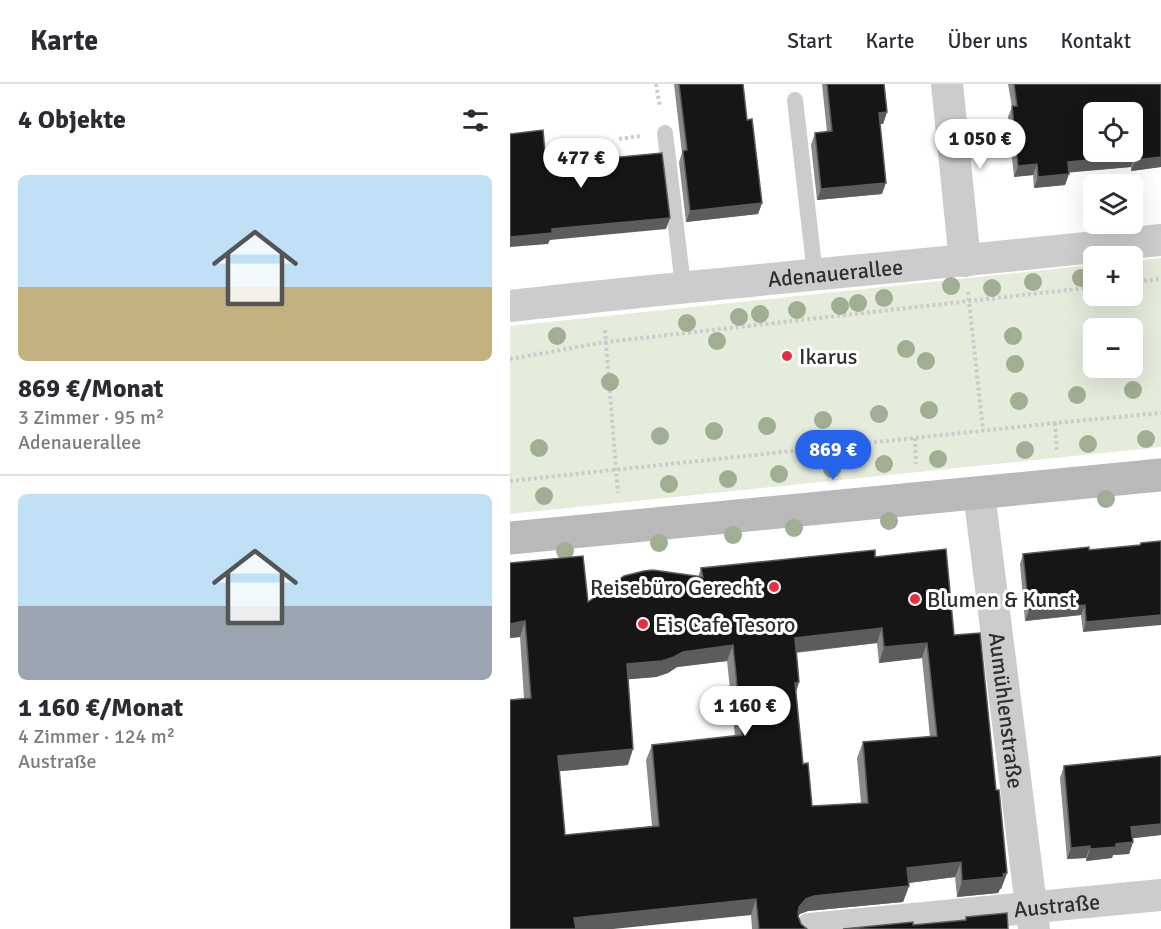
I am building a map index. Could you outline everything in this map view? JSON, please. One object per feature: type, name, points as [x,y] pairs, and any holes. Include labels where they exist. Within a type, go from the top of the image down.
[{"type":"main road","points":[[510,538],[1161,476]]},
{"type":"street","points":[[947,84],[965,261]]},
{"type":"street","name":"Adenauerallee","points":[[510,306],[683,286],[965,261],[1161,240]]},
{"type":"street","name":"Aumühlenstraße","points":[[979,493],[1033,918]]},
{"type":"street","name":"Austraße","points":[[810,929],[1033,918],[1161,895]]},
{"type":"lane","points":[[795,100],[815,274]]},
{"type":"lane","points":[[665,133],[683,286]]},
{"type":"path","points":[[965,261],[983,430]]},
{"type":"path","points":[[1143,281],[1161,279]]},
{"type":"path","points":[[510,358],[606,342],[1083,288]]},
{"type":"path","points":[[600,296],[618,483]]},
{"type":"path","points":[[510,481],[1161,413]]},
{"type":"green space","points":[[1161,258],[1161,447],[510,514],[510,326],[1083,266],[1083,306],[1143,306],[1143,260]]},
{"type":"building","points":[[679,84],[743,84],[747,120],[752,119],[762,203],[690,211],[683,151],[687,150]]},
{"type":"building","points":[[827,84],[884,84],[887,112],[879,113],[886,183],[821,189],[815,133],[832,131]]},
{"type":"building","points":[[1014,84],[1161,84],[1161,157],[1143,159],[1143,102],[1083,102],[1083,161],[1068,162],[1069,174],[1038,177],[1037,164],[1018,166],[1012,106],[1017,106]]},
{"type":"building","points":[[543,130],[546,164],[662,153],[670,218],[552,229],[552,233],[510,237],[510,134]]},
{"type":"building","points":[[1161,541],[1161,615],[1086,622],[1085,605],[1029,611],[1023,554],[1089,547],[1089,550]]},
{"type":"building","points":[[946,549],[954,635],[980,633],[996,790],[999,790],[1007,873],[1003,874],[1004,877],[962,881],[961,862],[907,868],[909,886],[814,896],[806,899],[799,907],[798,916],[801,924],[807,929],[759,929],[756,899],[574,918],[576,929],[510,929],[510,700],[531,698],[525,621],[510,624],[510,563],[583,556],[588,602],[624,576],[644,571],[653,570],[703,577],[701,568],[875,550],[875,557]],"holes":[[[882,628],[884,647],[927,643],[937,736],[863,742],[868,803],[812,806],[808,763],[803,764],[795,683],[799,682],[795,638]],[[733,645],[742,735],[652,745],[659,826],[565,835],[558,756],[633,749],[627,664],[662,661],[683,652]]]},
{"type":"building","points":[[1161,756],[1161,824],[1131,827],[1133,842],[1116,844],[1116,847],[1071,848],[1064,766]]},
{"type":"building","points":[[1007,913],[1008,929],[843,929],[913,922],[913,925],[966,920],[966,917]]},
{"type":"place","name":"Ikarus","points":[[787,356]]},
{"type":"place","name":"Reisebüro Gerecht","points":[[774,587]]},
{"type":"place","name":"Blumen & Kunst","points":[[915,599]]},
{"type":"place","name":"Eis Cafe Tesoro","points":[[643,624]]}]
